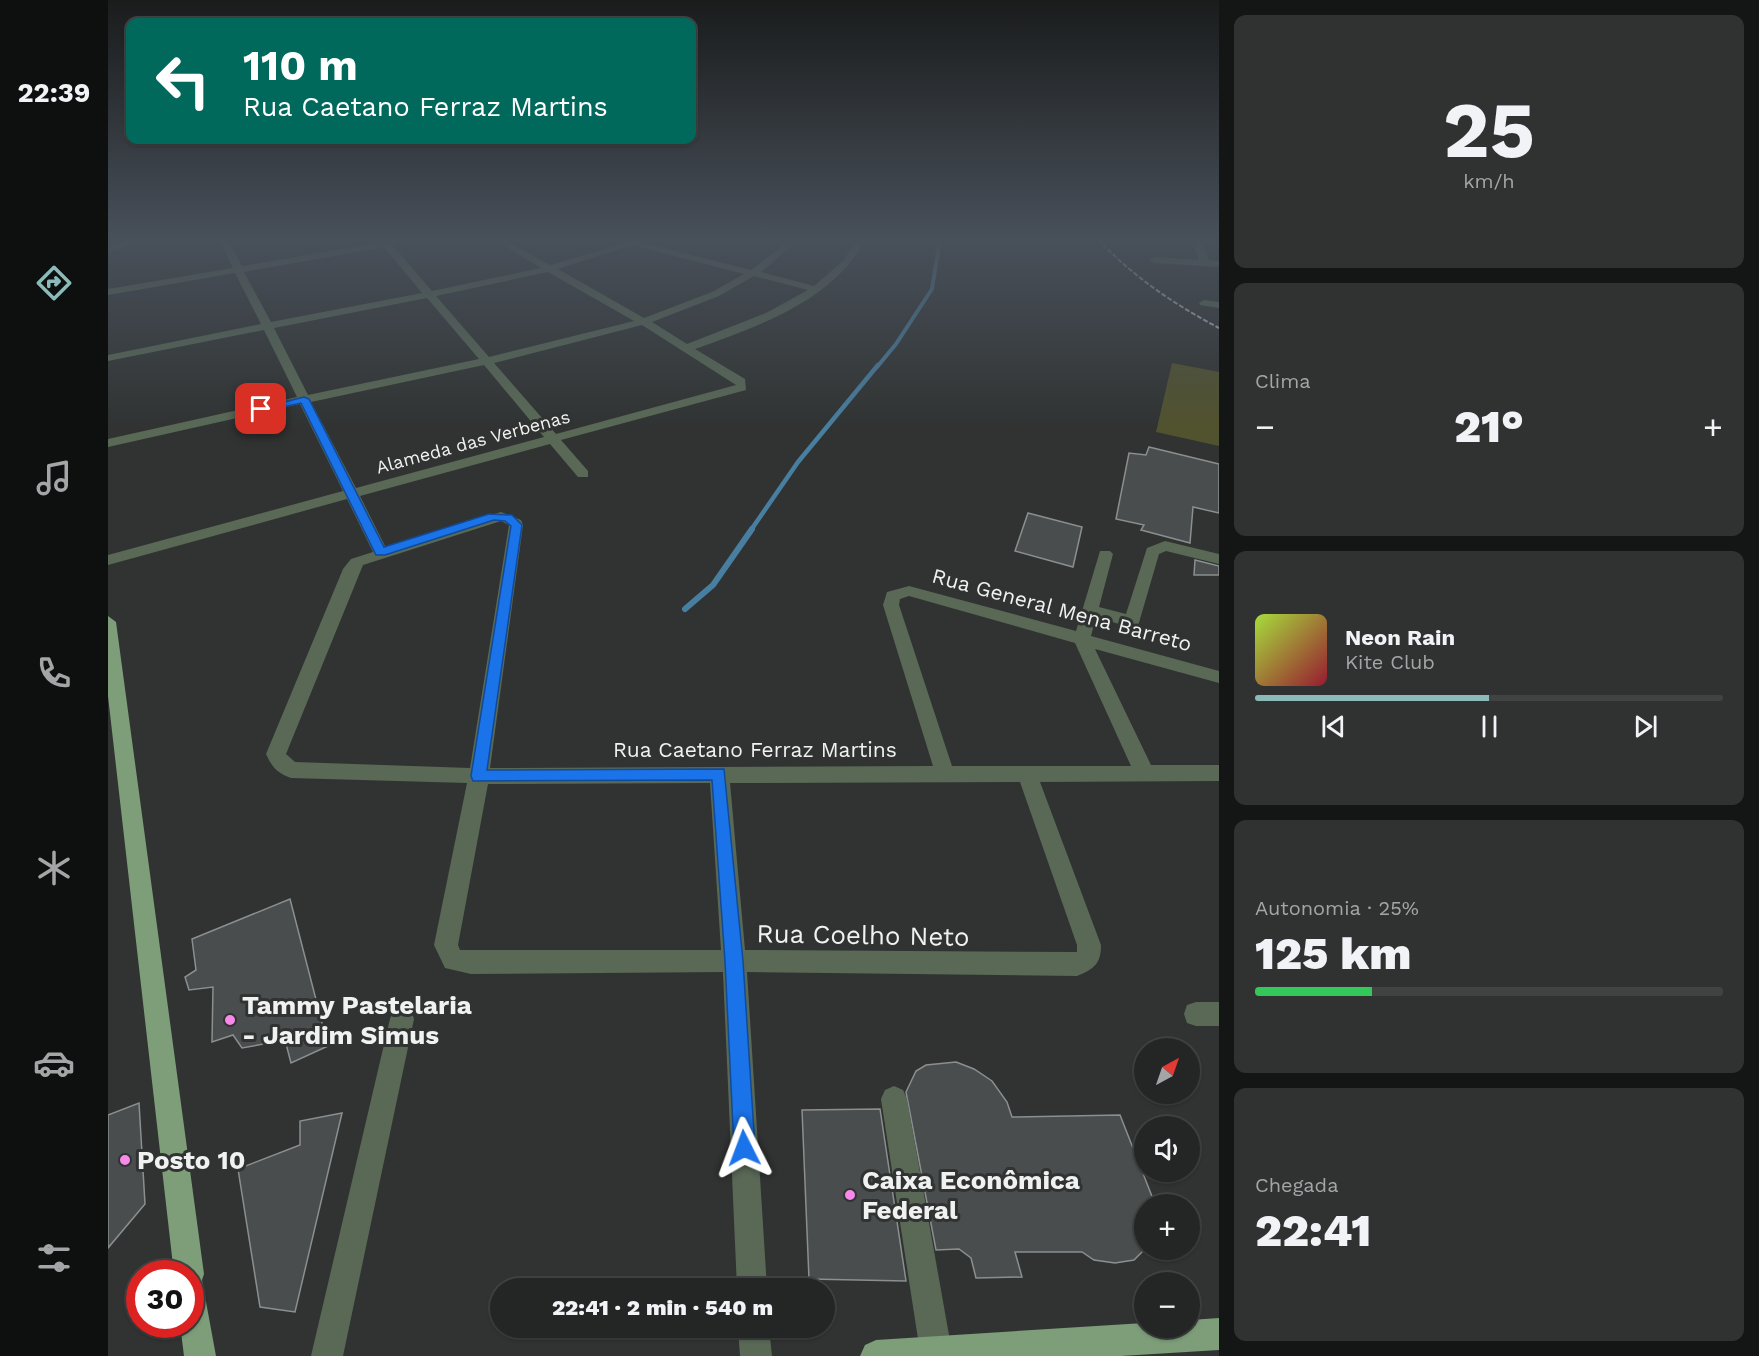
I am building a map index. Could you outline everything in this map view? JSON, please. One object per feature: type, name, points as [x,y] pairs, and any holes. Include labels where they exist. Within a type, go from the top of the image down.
[{"type":"main road","points":[[108,622],[187,1260]]},
{"type":"main road","points":[[876,1356],[1219,1334]]},
{"type":"main road","points":[[197,1338],[200,1356]]},
{"type":"street","points":[[256,302],[381,552],[493,516],[508,517],[516,525],[478,776]]},
{"type":"street","points":[[108,358],[393,302]]},
{"type":"street","points":[[435,302],[584,474]]},
{"type":"street","points":[[610,302],[686,348],[755,322],[791,302]]},
{"type":"street","points":[[108,443],[558,345],[642,321],[696,302]]},
{"type":"street","points":[[1204,303],[1219,305]]},
{"type":"street","name":"Alameda das Verbenas","points":[[108,560],[742,387],[741,382],[686,348]]},
{"type":"street","points":[[1092,610],[1132,622],[1152,551],[1156,547],[1164,546],[1219,559]]},
{"type":"street","name":"Rua Caetano Ferraz Martins","points":[[381,552],[357,562],[347,580],[276,754],[280,763],[291,770],[478,776],[1219,773]]},
{"type":"street","points":[[1105,554],[1092,610],[1082,639],[1144,772]]},
{"type":"street","name":"Rua General Mena Barreto","points":[[945,774],[891,605],[893,596],[909,591],[1219,677]]},
{"type":"street","points":[[719,774],[734,961],[751,1278]]},
{"type":"street","name":"Rua Coelho Neto","points":[[478,776],[446,945],[453,960],[471,963],[734,961],[1077,965],[1089,957],[1089,945],[1027,774]]},
{"type":"street","points":[[327,1356],[402,1019]]},
{"type":"street","points":[[894,1099],[936,1352]]},
{"type":"street","points":[[755,1338],[756,1356]]},
{"type":"green space","points":[[1172,363],[1219,372],[1219,446],[1156,432]]},
{"type":"building","points":[[1149,447],[1219,464],[1219,513],[1193,507],[1190,543],[1141,530],[1144,525],[1116,519],[1129,453],[1146,455]]},
{"type":"building","points":[[1028,513],[1082,527],[1073,567],[1015,551]]},
{"type":"building","points":[[1195,560],[1219,566],[1219,575],[1194,575]]},
{"type":"building","points":[[290,899],[328,1046],[291,1063],[285,1040],[242,1048],[233,1035],[212,1042],[213,987],[189,990],[185,977],[196,970],[192,939]]},
{"type":"building","points":[[956,1062],[974,1069],[992,1081],[1007,1102],[1012,1117],[1120,1115],[1134,1151],[1134,1182],[1146,1182],[1151,1194],[1134,1194],[1134,1260],[1115,1263],[1094,1260],[1082,1252],[1015,1252],[1022,1277],[976,1278],[971,1258],[959,1249],[936,1250],[906,1092],[916,1071],[926,1065]]},
{"type":"building","name":"Posto 10","points":[[139,1103],[145,1204],[108,1248],[108,1115]]},
{"type":"building","name":"Caixa Econômica Federal","points":[[880,1109],[906,1281],[809,1278],[802,1110]]},
{"type":"building","points":[[342,1113],[295,1312],[260,1307],[238,1169],[300,1145],[300,1121]]},
{"type":"waterway","points":[[877,367],[896,344],[923,302]]},
{"type":"waterway","points":[[751,530],[798,462],[878,365]]},
{"type":"waterway","points":[[685,609],[713,585],[752,529]]},
{"type":"railway","points":[[1176,302],[1219,328]]},
{"type":"place","name":"Tammy Pastelaria - Jardim Simus","points":[[230,1020]]},
{"type":"place","name":"Posto 10","points":[[125,1160]]},
{"type":"place","name":"Caixa Econômica Federal","points":[[850,1195]]},
{"type":"route","points":[[261,409],[304,399],[381,552],[493,516],[508,517],[514,520],[516,525],[478,776],[719,774],[734,961],[744,1148]]}]
